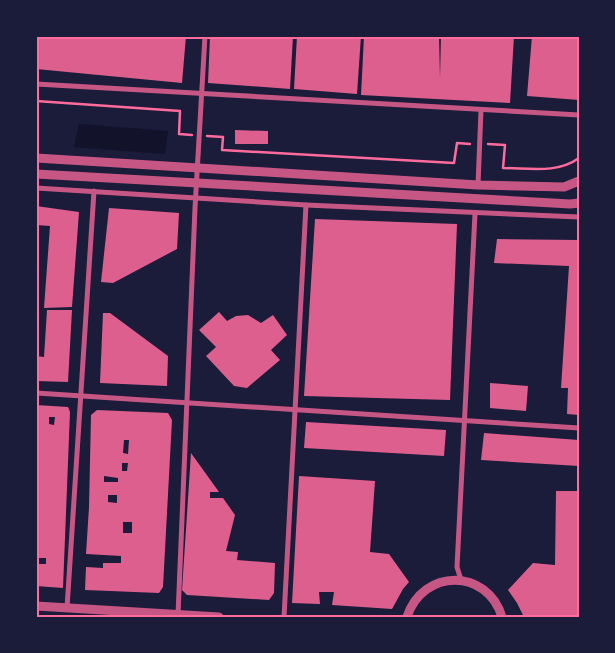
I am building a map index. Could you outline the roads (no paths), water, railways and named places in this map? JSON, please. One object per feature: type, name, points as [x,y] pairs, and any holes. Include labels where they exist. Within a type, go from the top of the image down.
[{"type":"street","points":[[178,616],[196,183],[205,36]]},
{"type":"street","points":[[36,84],[579,115]]},
{"type":"street","points":[[478,185],[482,110]]},
{"type":"street","points":[[36,158],[478,185],[564,187],[579,181]]},
{"type":"street","points":[[36,174],[560,204],[579,203]]},
{"type":"street","points":[[36,188],[306,205],[475,214],[579,217]]},
{"type":"street","points":[[68,608],[94,191]]},
{"type":"street","points":[[284,617],[306,205]]},
{"type":"street","points":[[461,580],[457,567],[475,214]]},
{"type":"street","points":[[36,393],[579,428]]},
{"type":"street","points":[[408,617],[411,606],[424,591],[441,582],[461,580],[473,583],[484,589],[500,608],[502,617]]},
{"type":"street","points":[[36,606],[219,617]]}]
